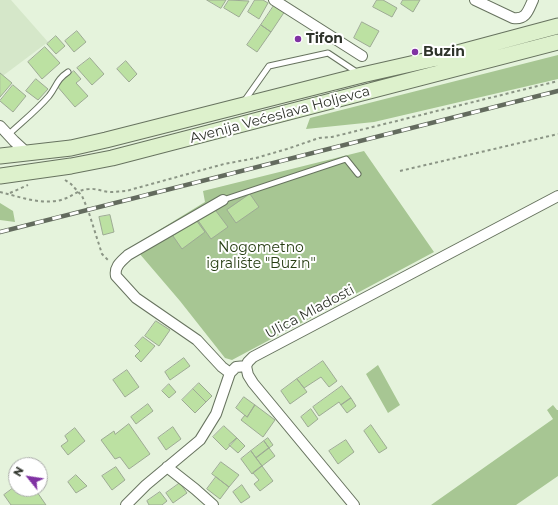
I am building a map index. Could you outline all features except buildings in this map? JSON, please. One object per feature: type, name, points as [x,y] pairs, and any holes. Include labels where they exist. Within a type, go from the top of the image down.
[{"type":"main road","name":"Avenija Većeslava Holjevca","points":[[0,156],[71,148],[106,140],[362,75],[446,56],[558,26]]},
{"type":"main road","name":"Avenija Većeslava Holjevca","points":[[0,176],[71,166],[112,158],[558,42]]},
{"type":"street","points":[[274,0],[362,56]]},
{"type":"street","points":[[475,0],[513,18],[522,18],[526,15],[533,0]]},
{"type":"street","points":[[0,126],[27,153]]},
{"type":"street","name":"Ulica Mladosti","points":[[230,373],[236,367],[246,366],[253,358],[558,196]]},
{"type":"street","points":[[126,505],[146,485],[200,440],[216,414],[230,373],[222,367],[197,340],[136,298],[116,276],[116,267],[128,255],[223,200]]},
{"type":"street","points":[[246,366],[248,375],[253,383],[354,505]]},
{"type":"street","points":[[167,467],[213,505]]},
{"type":"lane","points":[[240,107],[269,66],[328,53],[362,75]]},
{"type":"lane","points":[[8,135],[50,95],[57,82],[68,72]]},
{"type":"lane","points":[[223,200],[346,158],[358,174]]},
{"type":"path","points":[[0,192],[30,200],[52,202],[64,199],[78,191],[90,189],[111,192],[126,191],[224,164],[256,158],[319,138],[332,137],[558,81]]},
{"type":"path","points":[[400,171],[558,134]]},
{"type":"path","points":[[64,180],[82,196],[102,254],[116,267]]},
{"type":"path","points":[[9,194],[25,188],[29,184]]},
{"type":"shaded area","points":[[0,0],[11,0],[48,42],[0,78]]},
{"type":"green space","points":[[558,55],[558,79],[374,122],[306,129],[310,118]]},
{"type":"green space","name":"Nogometno igralište \"Buzin\"","points":[[364,151],[434,252],[232,360],[225,358],[180,301],[133,246],[205,202],[203,191]]},
{"type":"green space","points":[[0,203],[13,211],[15,222],[0,220]]},
{"type":"green space","points":[[378,365],[400,405],[388,413],[366,374]]},
{"type":"green space","points":[[553,405],[558,410],[558,476],[516,505],[431,505],[553,419],[547,410]]},
{"type":"railway","points":[[0,232],[558,91]]},
{"type":"place","name":"Tifon","points":[[298,39]]},
{"type":"place","name":"Buzin","points":[[415,52]]}]
